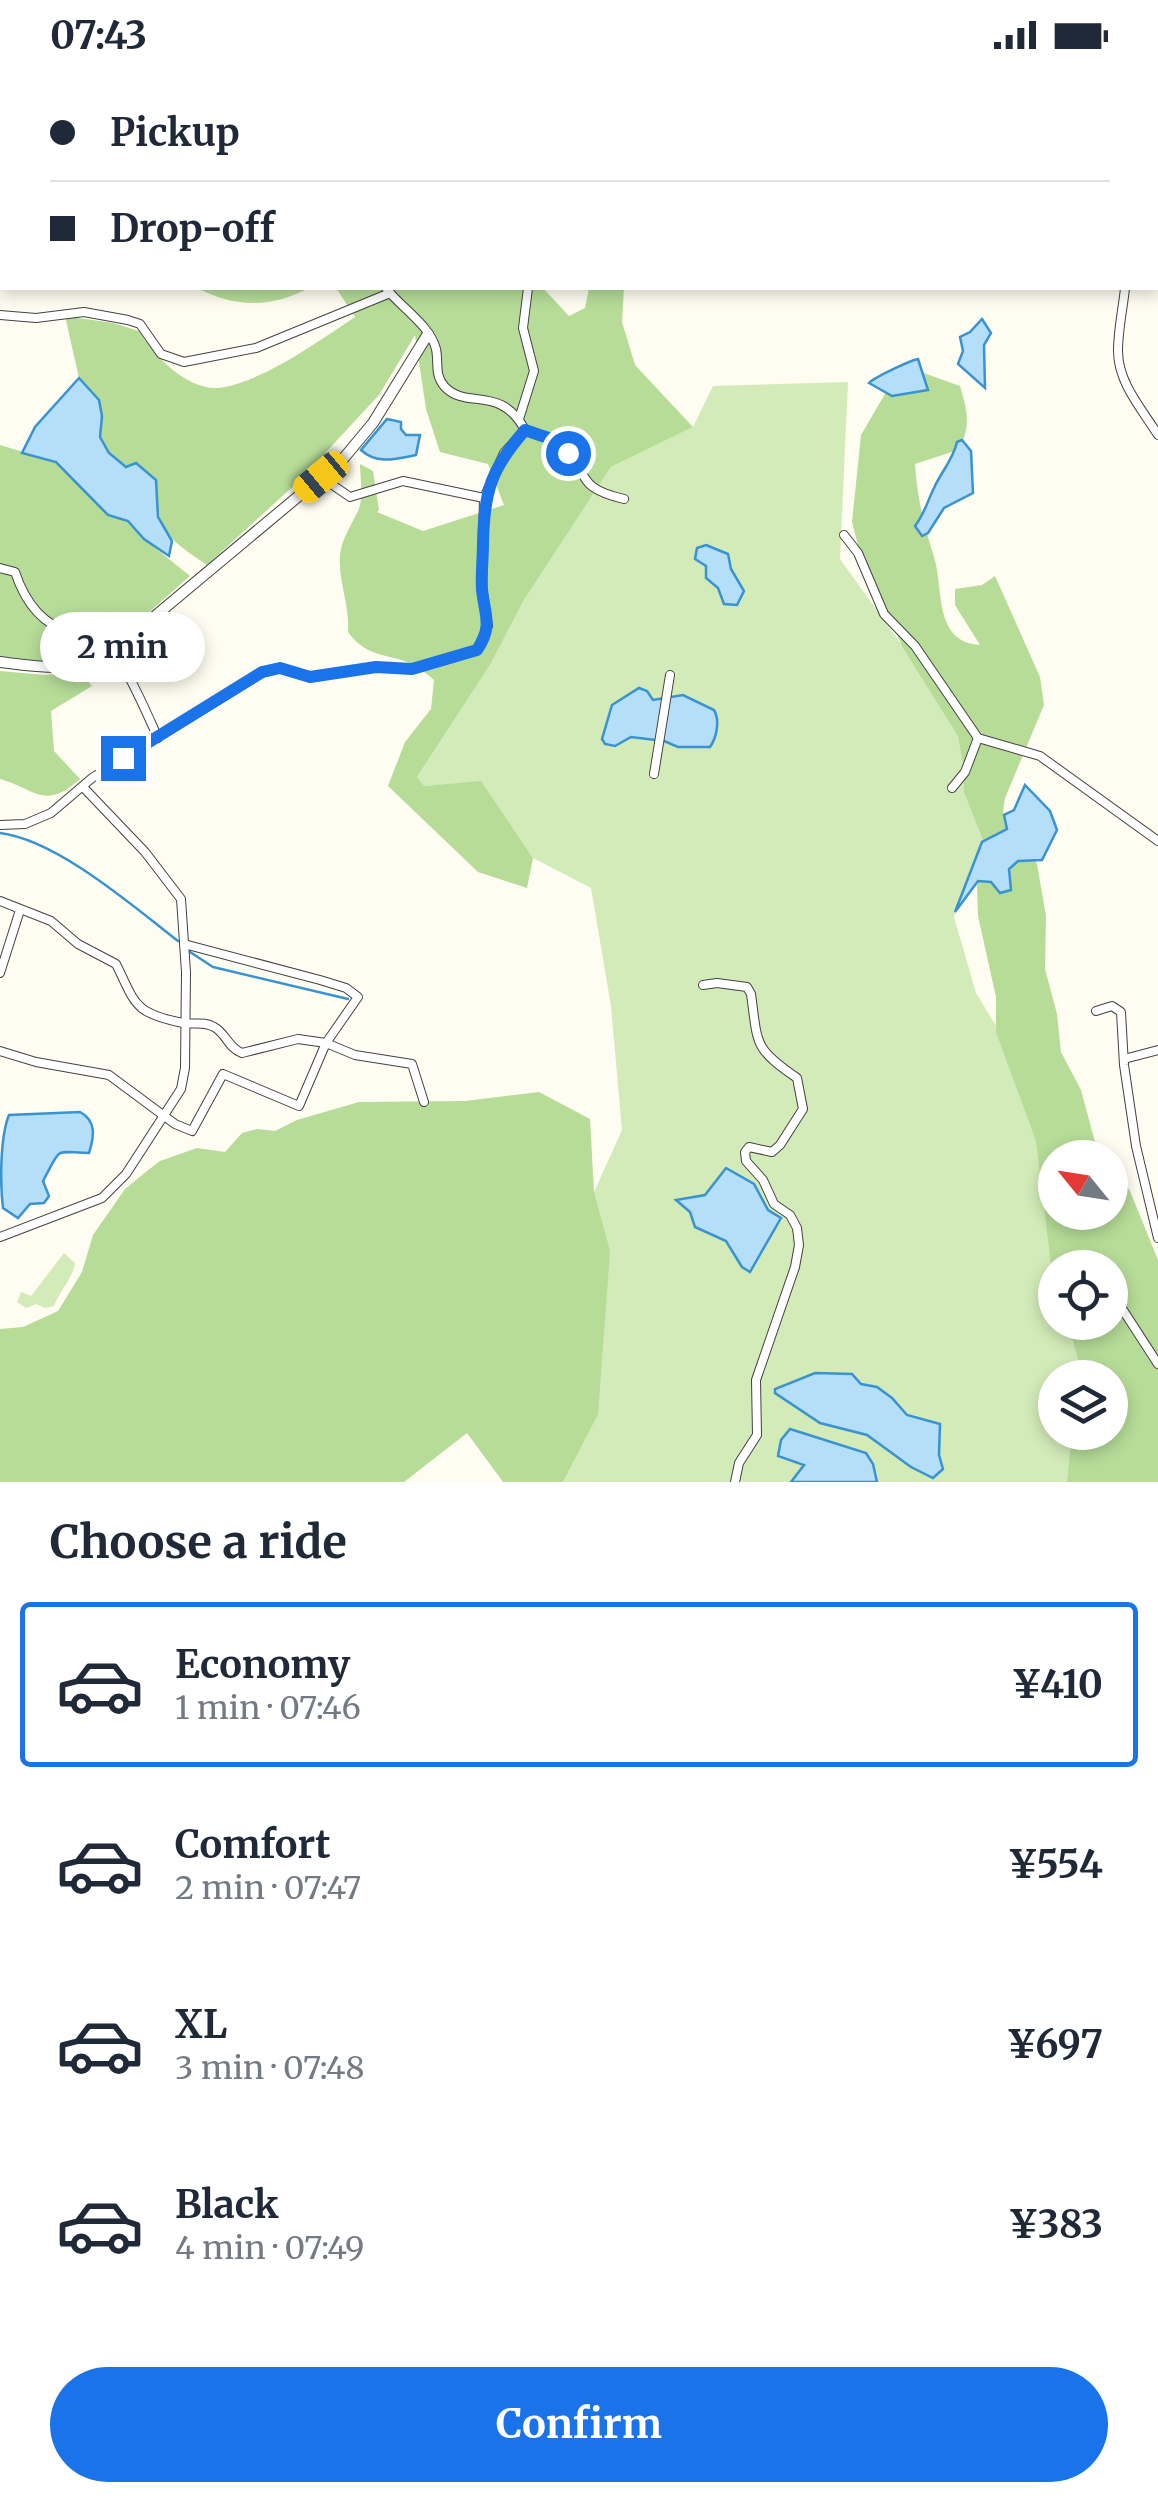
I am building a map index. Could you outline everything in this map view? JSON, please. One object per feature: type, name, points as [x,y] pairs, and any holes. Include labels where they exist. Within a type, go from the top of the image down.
[{"type":"street","points":[[2,316],[36,318],[74,312],[128,320],[140,324],[162,354],[184,362],[256,348],[388,290],[428,334],[436,349],[439,378],[450,392],[497,402],[519,419],[525,430],[560,442],[586,482],[600,493],[624,499]]},
{"type":"street","points":[[519,419],[534,371],[524,328],[528,290]]},
{"type":"street","points":[[1125,290],[1120,367],[1158,436]]},
{"type":"street","points":[[0,662],[62,670],[98,661],[112,652],[343,458],[373,424],[428,334]]},
{"type":"street","points":[[0,825],[25,824],[51,813],[83,786],[262,672],[280,668],[310,677],[376,667],[412,669],[477,650],[488,626],[482,587],[484,498],[504,454],[525,430]]},
{"type":"street","points":[[321,477],[350,496],[403,481],[484,498]]},
{"type":"street","points":[[844,535],[858,553],[884,614],[914,646],[978,738],[1040,756],[1158,842]]},
{"type":"street","points":[[0,568],[14,572],[24,598],[36,612],[66,631],[99,637],[134,686],[158,738]]},
{"type":"street","points":[[654,774],[670,676]]},
{"type":"street","points":[[952,788],[965,772],[978,738]]},
{"type":"street","points":[[0,1237],[102,1198],[126,1174],[180,1089],[185,1068],[188,1024],[181,898],[145,852],[83,786]]},
{"type":"street","points":[[0,902],[51,922],[78,944],[116,964],[131,999],[149,1014],[220,1029],[234,1050],[242,1053],[298,1039],[326,1043],[355,1055],[412,1064],[424,1102]]},
{"type":"street","points":[[0,973],[20,910]]},
{"type":"street","points":[[0,1051],[36,1062],[109,1075],[192,1131],[222,1074],[299,1106],[326,1043],[358,997],[346,988],[184,944]]},
{"type":"street","points":[[703,985],[717,982],[747,987],[752,994],[758,1044],[768,1057],[797,1078],[803,1109],[780,1145],[765,1152],[748,1147],[745,1152],[746,1160],[764,1180],[774,1204],[790,1216],[797,1228],[799,1245],[756,1380],[757,1435],[740,1464],[735,1482]]},
{"type":"street","points":[[1096,1011],[1112,1006],[1122,1012],[1124,1058],[1142,1180],[1158,1238]]},
{"type":"street","points":[[1124,1058],[1158,1050]]},
{"type":"street","points":[[1128,1318],[1158,1364]]},
{"type":"green space","points":[[201,290],[305,290],[253,303]]},
{"type":"green space","points":[[337,290],[545,290],[569,316],[585,308],[589,290],[624,290],[622,322],[635,365],[693,427],[611,467],[524,600],[490,665],[417,777],[424,786],[481,781],[533,858],[527,888],[478,872],[388,786],[405,742],[431,709],[434,680],[414,665],[363,647],[348,632],[340,555],[360,506],[360,464],[373,471],[377,512],[423,531],[504,505],[488,464],[440,452],[426,409],[415,335],[379,395],[300,480],[207,565],[166,531],[158,511],[156,480],[126,467],[109,453],[100,437],[99,400],[79,378],[65,316],[139,331],[175,372],[212,388],[242,382],[276,367],[355,317]]},
{"type":"green space","points":[[921,372],[960,386],[967,426],[958,450],[915,464],[943,612],[954,634],[965,642],[980,645],[955,605],[955,589],[982,585],[995,576],[1040,677],[1044,705],[1005,798],[1003,812],[1007,829],[1025,839],[1037,864],[1046,916],[1045,969],[1057,1014],[1061,1052],[1081,1090],[1094,1140],[1038,1140],[1038,1157],[1036,1141],[996,1032],[996,997],[978,916],[977,886],[987,850],[964,792],[958,736],[903,648],[860,553],[852,522],[861,435],[889,387]]},
{"type":"green space","points":[[848,382],[840,559],[968,737],[988,826],[954,917],[976,993],[1047,1109],[1048,1140],[1038,1140],[1038,1230],[1052,1230],[1052,1250],[1038,1250],[1038,1340],[1074,1340],[1089,1360],[1038,1360],[1038,1450],[1125,1450],[1152,1482],[563,1482],[598,1415],[594,1192],[622,1130],[611,1006],[591,888],[533,858],[481,782],[423,786],[417,777],[490,665],[524,600],[611,467],[693,427],[713,386]]},
{"type":"green space","points":[[0,445],[56,462],[108,515],[128,521],[190,576],[113,644],[64,664],[0,656]]},
{"type":"green space","points":[[0,671],[45,675],[80,672],[92,686],[51,711],[54,751],[80,779],[68,789],[40,795],[0,779]]},
{"type":"green space","points":[[539,1092],[590,1119],[594,1192],[610,1251],[598,1415],[563,1482],[503,1482],[467,1433],[404,1482],[0,1482],[0,1329],[23,1327],[58,1311],[82,1272],[93,1235],[125,1189],[160,1161],[197,1148],[225,1152],[242,1133],[257,1129],[275,1131],[297,1120],[359,1102],[465,1101]]},
{"type":"green space","points":[[1128,1188],[1158,1260],[1158,1482],[1067,1482],[1070,1450],[1128,1450],[1128,1360],[1078,1360],[1073,1340],[1128,1340],[1128,1250],[1049,1250],[1047,1230],[1128,1230]]},
{"type":"green space","points":[[64,1253],[75,1263],[54,1306],[36,1304],[26,1308],[17,1302],[21,1292],[31,1296]]},
{"type":"water","points":[[982,319],[991,333],[984,345],[985,388],[958,364],[963,351],[960,337]]},
{"type":"water","points":[[918,359],[928,390],[892,396],[869,383],[877,377]]},
{"type":"water","points":[[79,378],[99,400],[100,437],[109,453],[126,467],[136,463],[156,480],[158,517],[172,541],[169,556],[144,539],[128,521],[108,515],[56,462],[22,453],[35,427]]},
{"type":"water","points":[[387,419],[401,422],[406,435],[420,435],[416,455],[380,459],[361,450]]},
{"type":"water","points":[[962,440],[971,451],[973,493],[944,508],[922,536],[915,526],[957,442]]},
{"type":"water","points":[[706,545],[728,554],[731,569],[744,591],[737,605],[724,604],[718,588],[706,578],[706,566],[695,559],[697,548]]},
{"type":"water","points":[[639,688],[653,700],[683,695],[714,710],[717,729],[710,747],[678,747],[631,737],[615,746],[605,744],[602,739],[612,705]]},
{"type":"water","points":[[1025,785],[1050,811],[1057,830],[1042,860],[1018,861],[1009,869],[1011,890],[1000,893],[991,882],[978,881],[955,912],[982,842],[1007,829],[1004,815],[1014,810]]},
{"type":"water","points":[[80,1112],[92,1125],[89,1153],[64,1152],[56,1156],[43,1181],[49,1196],[44,1203],[30,1204],[18,1218],[3,1208],[2,1161],[9,1115]]},
{"type":"water","points":[[726,1168],[754,1184],[768,1210],[781,1218],[750,1272],[742,1267],[726,1241],[695,1227],[690,1212],[676,1200],[705,1195]]},
{"type":"water","points":[[815,1373],[852,1374],[861,1384],[877,1387],[892,1398],[907,1415],[940,1424],[939,1455],[943,1469],[933,1478],[867,1435],[820,1423],[775,1393],[775,1389]]},
{"type":"water","points":[[790,1429],[866,1453],[877,1482],[791,1482],[804,1465],[778,1456],[781,1440]]},
{"type":"waterway","points":[[0,833],[22,838],[70,861],[178,941]]},
{"type":"waterway","points":[[190,952],[213,967],[348,999]]},
{"type":"route","points":[[123,758],[262,672],[280,668],[318,677],[376,667],[412,669],[477,650],[488,631],[482,587],[484,498],[492,476],[504,454],[525,430],[560,442],[568,453]]}]
